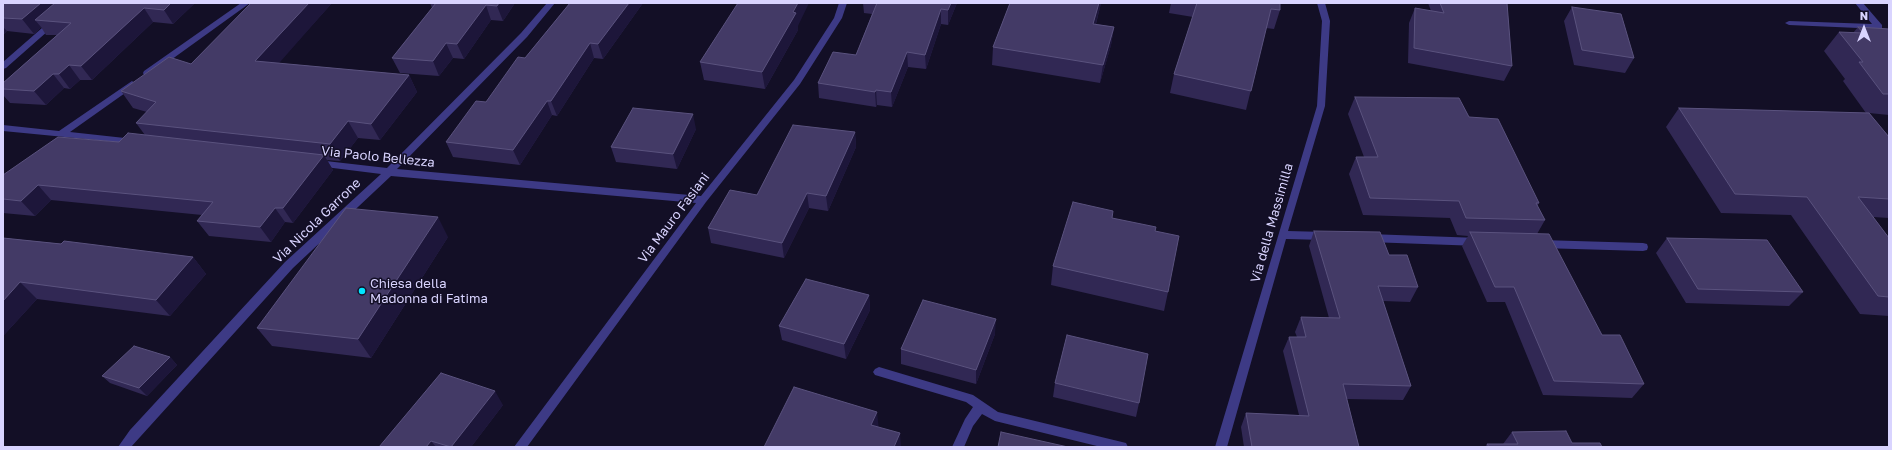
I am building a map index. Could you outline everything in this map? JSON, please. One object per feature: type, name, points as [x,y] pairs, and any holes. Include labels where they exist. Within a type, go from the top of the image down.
[{"type":"street","points":[[62,133],[246,3]]},
{"type":"street","name":"Via Nicola Garrone","points":[[124,447],[134,434],[289,265],[389,172],[524,35],[551,3]]},
{"type":"street","name":"Via Mauro Fasiani","points":[[520,447],[703,200],[797,82],[838,18],[843,3]]},
{"type":"street","name":"Via della Massimilla","points":[[1221,447],[1282,234],[1321,106],[1326,21],[1321,3]]},
{"type":"street","points":[[1789,23],[1879,27],[1859,3]]},
{"type":"street","points":[[3,66],[59,18]]},
{"type":"street","points":[[3,128],[147,143]]},
{"type":"street","name":"Via Paolo Bellezza","points":[[311,162],[389,172],[703,200]]},
{"type":"street","points":[[1282,234],[1336,236]]},
{"type":"street","points":[[1360,237],[1486,242]]},
{"type":"street","points":[[1533,243],[1643,247]]},
{"type":"street","points":[[880,372],[969,398],[995,416],[1122,447]]},
{"type":"street","points":[[958,447],[969,423],[981,406]]},
{"type":"building","points":[[3,3],[41,3],[22,19],[3,18]]},
{"type":"building","points":[[55,3],[171,3],[164,10],[144,8],[81,66],[69,65],[59,74],[53,74],[34,91],[3,89],[3,83],[71,23],[35,20]]},
{"type":"building","points":[[251,3],[309,3],[255,61],[409,75],[371,124],[348,121],[330,144],[136,123],[156,102],[121,91],[169,57],[191,64]]},
{"type":"building","points":[[436,3],[499,3],[497,6],[486,5],[457,44],[446,43],[433,61],[392,58]]},
{"type":"building","points":[[570,3],[629,3],[598,44],[590,43],[551,101],[547,101],[513,150],[446,142],[476,101],[486,102],[518,57],[525,58]]},
{"type":"building","points":[[738,3],[798,3],[793,12],[796,13],[762,72],[700,62]]},
{"type":"building","points":[[877,3],[951,3],[948,10],[941,9],[925,55],[907,52],[891,92],[876,90],[875,92],[818,83],[833,52],[856,55]]},
{"type":"building","points":[[1010,3],[1099,3],[1093,24],[1114,27],[1103,65],[993,47]]},
{"type":"building","points":[[1197,3],[1280,3],[1280,10],[1271,9],[1251,91],[1174,74]]},
{"type":"building","points":[[1440,3],[1507,3],[1512,66],[1414,48],[1415,8],[1444,13]]},
{"type":"building","points":[[1572,7],[1621,14],[1634,58],[1582,50]]},
{"type":"building","points":[[1858,27],[1889,29],[1889,94],[1883,94],[1859,62],[1863,62],[1839,32],[1863,33]]},
{"type":"building","points":[[1355,97],[1459,98],[1469,117],[1498,119],[1539,203],[1536,203],[1545,220],[1466,218],[1459,201],[1370,198],[1356,157],[1378,157]]},
{"type":"building","points":[[633,108],[693,114],[673,154],[611,147]]},
{"type":"building","points":[[1679,108],[1869,113],[1889,137],[1889,199],[1858,197],[1889,238],[1889,297],[1878,296],[1807,197],[1735,194]]},
{"type":"building","points":[[793,125],[855,132],[826,196],[807,193],[782,243],[708,228],[730,190],[757,195]]},
{"type":"building","points":[[128,133],[324,155],[283,208],[275,208],[260,227],[197,221],[213,202],[38,185],[21,201],[3,199],[3,175],[58,137],[119,142]]},
{"type":"building","points":[[1073,202],[1113,211],[1112,218],[1156,227],[1155,231],[1179,236],[1168,292],[1053,266]]},
{"type":"building","name":"Chiesa della Madonna di Fatima","points":[[346,208],[438,217],[358,339],[257,328]]},
{"type":"building","points":[[1314,231],[1380,232],[1389,255],[1407,255],[1418,287],[1378,286],[1411,386],[1343,384],[1359,447],[1252,447],[1246,413],[1309,416],[1289,337],[1306,337],[1301,317],[1340,318]]},
{"type":"building","points":[[1470,232],[1549,234],[1602,335],[1620,335],[1644,384],[1554,381],[1514,287],[1495,287]]},
{"type":"building","points":[[3,238],[61,244],[64,241],[193,257],[156,300],[20,282],[3,301]]},
{"type":"building","points":[[1667,238],[1767,240],[1803,292],[1698,289]]},
{"type":"building","points":[[806,279],[869,295],[844,344],[779,326]]},
{"type":"building","points":[[923,300],[996,319],[976,370],[901,349]]},
{"type":"building","points":[[1067,335],[1148,354],[1139,403],[1055,383]]},
{"type":"building","points":[[134,346],[170,357],[139,388],[102,376]]},
{"type":"building","points":[[441,373],[495,391],[451,447],[431,441],[426,447],[379,447]]},
{"type":"building","points":[[794,387],[877,412],[871,425],[900,433],[894,447],[764,447]]},
{"type":"building","points":[[1566,431],[1572,443],[1600,443],[1602,447],[1489,447],[1487,444],[1518,444],[1512,432]]},
{"type":"building","points":[[1001,432],[1068,447],[998,447]]},
{"type":"place","name":"Chiesa della Madonna di Fatima","points":[[362,291]]}]
